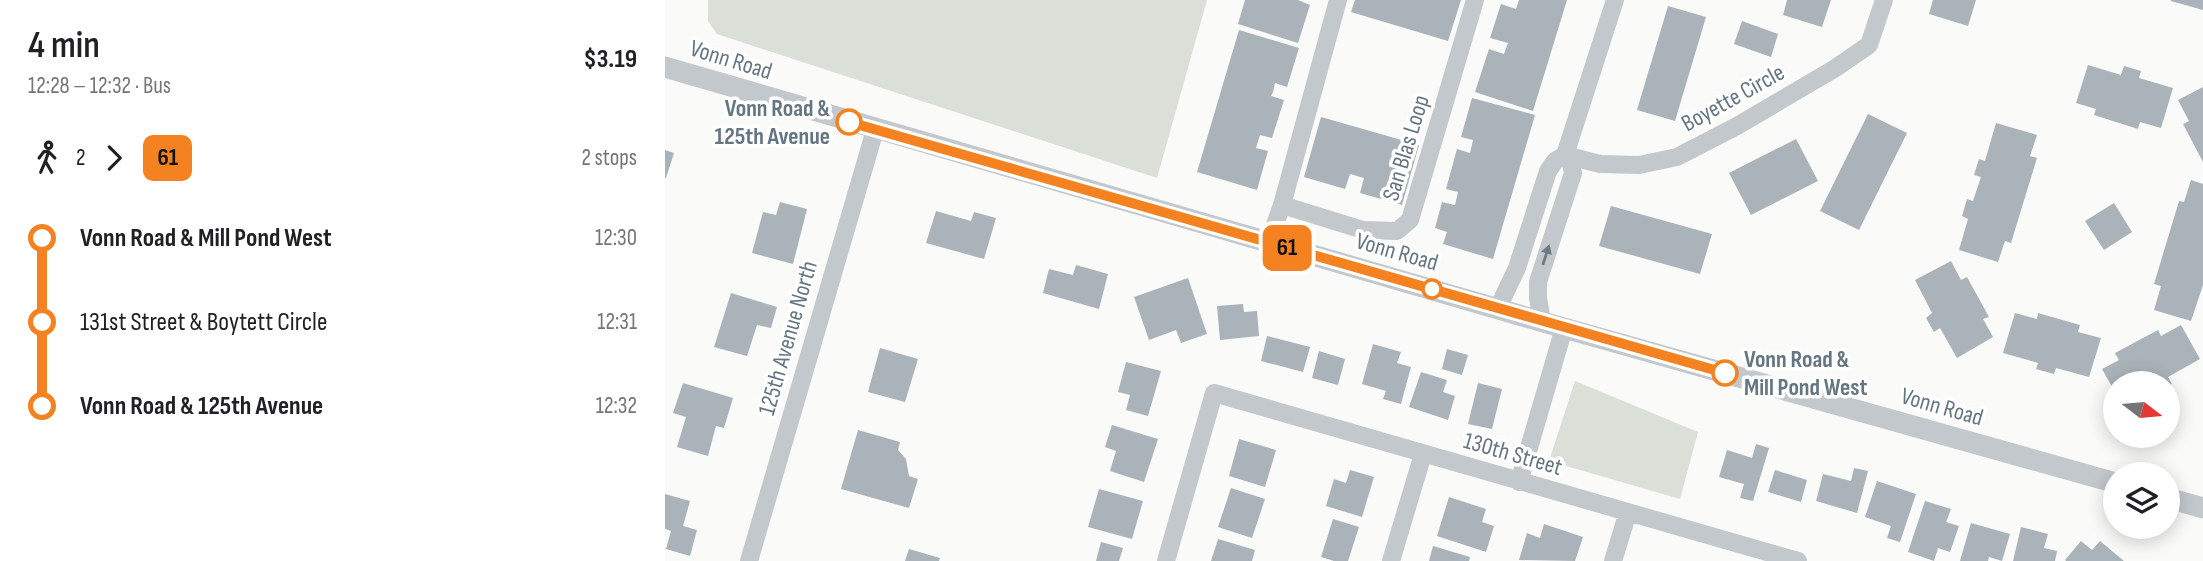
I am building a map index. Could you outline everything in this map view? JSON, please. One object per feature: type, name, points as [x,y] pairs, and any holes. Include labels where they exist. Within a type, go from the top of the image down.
[{"type":"street","points":[[1269,242],[1282,205],[1338,0]]},
{"type":"street","name":"San Blas Loop","points":[[1282,205],[1363,230],[1397,231],[1410,220],[1475,0]]},
{"type":"street","points":[[1497,308],[1517,268],[1548,171],[1555,161],[1565,155],[1615,0]]},
{"type":"street","name":"Boyette Circle","points":[[1565,155],[1600,164],[1639,165],[1677,157],[1737,126],[1835,69],[1869,45],[1884,0]]},
{"type":"street","name":"Vonn Road","points":[[665,67],[1564,328],[2103,479]]},
{"type":"street","name":"125th Avenue North","points":[[749,561],[875,130]]},
{"type":"street","points":[[1542,321],[1538,282],[1573,173],[1565,155]]},
{"type":"street","points":[[1518,482],[1564,328]]},
{"type":"street","name":"130th Street","points":[[1166,561],[1214,393],[1798,561]]},
{"type":"street","points":[[1391,561],[1423,454]]},
{"type":"street","points":[[2180,501],[2203,508]]},
{"type":"street","points":[[1613,561],[1627,512]]},
{"type":"shaded area","points":[[708,0],[1207,0],[1157,178],[717,34],[708,21]]},
{"type":"shaded area","points":[[1575,381],[1698,432],[1680,499],[1549,461]]},
{"type":"building","points":[[1245,0],[1298,0],[1310,5],[1298,43],[1238,24]]},
{"type":"building","points":[[1355,0],[1461,0],[1448,41],[1351,12]]},
{"type":"building","points":[[1519,0],[1567,0],[1533,111],[1475,92],[1489,49],[1504,54],[1508,43],[1490,38],[1501,4],[1516,9]]},
{"type":"building","points":[[1787,0],[1831,0],[1822,27],[1783,15]]},
{"type":"building","points":[[1933,0],[1976,0],[1968,26],[1929,14]]},
{"type":"building","points":[[2203,0],[2203,10],[2171,1]]},
{"type":"building","points":[[1668,6],[1706,17],[1675,121],[1637,110]]},
{"type":"building","points":[[1742,21],[1778,34],[1771,57],[1734,44]]},
{"type":"building","points":[[1239,30],[1299,48],[1287,87],[1275,83],[1271,96],[1284,100],[1272,138],[1260,135],[1256,148],[1268,151],[1257,190],[1197,172]]},
{"type":"building","points":[[2088,65],[2121,75],[2124,66],[2141,71],[2139,78],[2173,88],[2161,128],[2140,122],[2138,129],[2094,115],[2096,109],[2076,103]]},
{"type":"building","points":[[2203,87],[2203,162],[2183,124],[2189,121],[2178,100]]},
{"type":"building","points":[[1472,98],[1535,115],[1493,259],[1443,244],[1447,232],[1435,228],[1442,202],[1455,205],[1458,192],[1446,189],[1457,149],[1470,153],[1473,140],[1461,137]]},
{"type":"building","points":[[1868,114],[1907,133],[1859,230],[1820,211]]},
{"type":"building","points":[[1321,117],[1419,145],[1402,205],[1360,193],[1364,178],[1350,174],[1345,189],[1304,177]]},
{"type":"building","points":[[1996,123],[2037,135],[2030,156],[2037,158],[2011,243],[2005,241],[1998,262],[1959,250],[1968,219],[1962,216],[1967,199],[1973,201],[1981,177],[1974,175],[1979,159],[1985,161]]},
{"type":"building","points":[[1796,139],[1818,181],[1751,215],[1729,173]]},
{"type":"building","points":[[665,150],[674,153],[666,178],[665,178]]},
{"type":"building","points":[[2191,180],[2203,184],[2203,285],[2191,321],[2154,310],[2161,286],[2154,284],[2179,201],[2184,202]]},
{"type":"building","points":[[780,202],[807,209],[793,264],[752,253],[763,212],[776,215]]},
{"type":"building","points":[[2114,203],[2132,232],[2104,250],[2085,221]]},
{"type":"building","points":[[1611,206],[1712,234],[1700,274],[1599,246]]},
{"type":"building","points":[[936,211],[971,221],[974,212],[996,218],[984,259],[926,243]]},
{"type":"building","points":[[1951,261],[1961,280],[1967,277],[1989,317],[1983,319],[1993,337],[1957,358],[1940,328],[1934,332],[1926,318],[1932,313],[1915,280]]},
{"type":"building","points":[[1076,265],[1108,274],[1099,309],[1043,293],[1049,269],[1073,275]]},
{"type":"building","points":[[1188,278],[1207,334],[1181,343],[1176,330],[1149,340],[1134,297]]},
{"type":"building","points":[[731,293],[777,307],[771,328],[757,325],[747,356],[714,347]]},
{"type":"building","points":[[1243,304],[1244,312],[1257,311],[1259,336],[1220,340],[1217,306]]},
{"type":"building","points":[[2015,313],[2037,319],[2038,313],[2080,325],[2078,332],[2101,338],[2089,377],[2056,368],[2054,374],[2036,369],[2038,363],[2003,353]]},
{"type":"building","points":[[2181,325],[2200,359],[2179,371],[2103,371],[2102,369],[2119,360],[2115,353],[2158,330],[2161,336]]},
{"type":"building","points":[[1267,336],[1310,347],[1303,372],[1261,361]]},
{"type":"building","points":[[1373,344],[1401,352],[1397,363],[1411,367],[1401,404],[1383,399],[1386,391],[1362,384]]},
{"type":"building","points":[[880,348],[918,359],[905,402],[868,392]]},
{"type":"building","points":[[1447,349],[1468,355],[1462,375],[1442,369]]},
{"type":"building","points":[[1319,351],[1345,359],[1338,385],[1312,378]]},
{"type":"building","points":[[1126,362],[1161,371],[1148,416],[1126,410],[1130,395],[1118,392]]},
{"type":"building","points":[[1421,372],[1447,380],[1443,392],[1455,396],[1448,420],[1409,407]]},
{"type":"building","points":[[683,383],[733,398],[724,428],[716,426],[708,456],[677,447],[686,417],[673,413]]},
{"type":"building","points":[[1478,383],[1502,389],[1492,429],[1468,424]]},
{"type":"building","points":[[1112,425],[1158,439],[1144,482],[1110,471],[1116,451],[1105,447]]},
{"type":"building","points":[[858,430],[900,442],[898,450],[906,459],[909,476],[918,479],[909,508],[841,489]]},
{"type":"building","points":[[1239,439],[1276,450],[1265,487],[1229,476]]},
{"type":"building","points":[[1756,444],[1769,448],[1753,501],[1740,498],[1744,484],[1719,477],[1727,450],[1752,458]]},
{"type":"building","points":[[1854,468],[1868,471],[1857,513],[1816,501],[1823,474],[1851,481]]},
{"type":"building","points":[[1350,470],[1374,477],[1362,517],[1326,506],[1334,479],[1346,483]]},
{"type":"building","points":[[1775,470],[1807,480],[1801,502],[1768,492]]},
{"type":"building","points":[[1877,481],[1916,494],[1900,542],[1887,538],[1891,526],[1865,517]]},
{"type":"building","points":[[1231,488],[1265,499],[1252,538],[1218,527]]},
{"type":"building","points":[[1099,489],[1143,501],[1132,539],[1088,527]]},
{"type":"building","points":[[665,494],[690,501],[683,526],[697,530],[690,556],[666,549],[671,531],[665,529]]},
{"type":"building","points":[[1449,497],[1486,509],[1482,522],[1494,526],[1486,552],[1437,536]]},
{"type":"building","points":[[1925,501],[1951,509],[1946,522],[1959,526],[1950,552],[1938,548],[1934,561],[1908,552]]},
{"type":"building","points":[[1333,519],[1359,527],[1348,561],[1321,557]]},
{"type":"building","points":[[1971,523],[2010,534],[2002,561],[1989,557],[1988,561],[1960,561]]},
{"type":"building","points":[[1544,524],[1583,537],[1575,561],[1519,560],[1527,533],[1540,538]]},
{"type":"building","points":[[2021,527],[2048,534],[2044,548],[2057,551],[2055,561],[2013,561]]},
{"type":"building","points":[[1218,539],[1255,550],[1252,561],[1211,561]]},
{"type":"building","points":[[2081,541],[2092,550],[2100,541],[2124,561],[2066,561]]},
{"type":"building","points":[[1101,542],[1123,548],[1119,561],[1096,561]]},
{"type":"building","points":[[1433,546],[1470,557],[1469,561],[1429,561]]},
{"type":"building","points":[[909,549],[940,558],[939,561],[905,561]]},
{"type":"bus line","name":"61","points":[[849,122],[1725,373]]},
{"type":"place","name":"Vonn Road & 125th Avenue","points":[[849,122]]},
{"type":"place","name":"Vonn Road & Mill Pond West","points":[[1725,373]]}]
